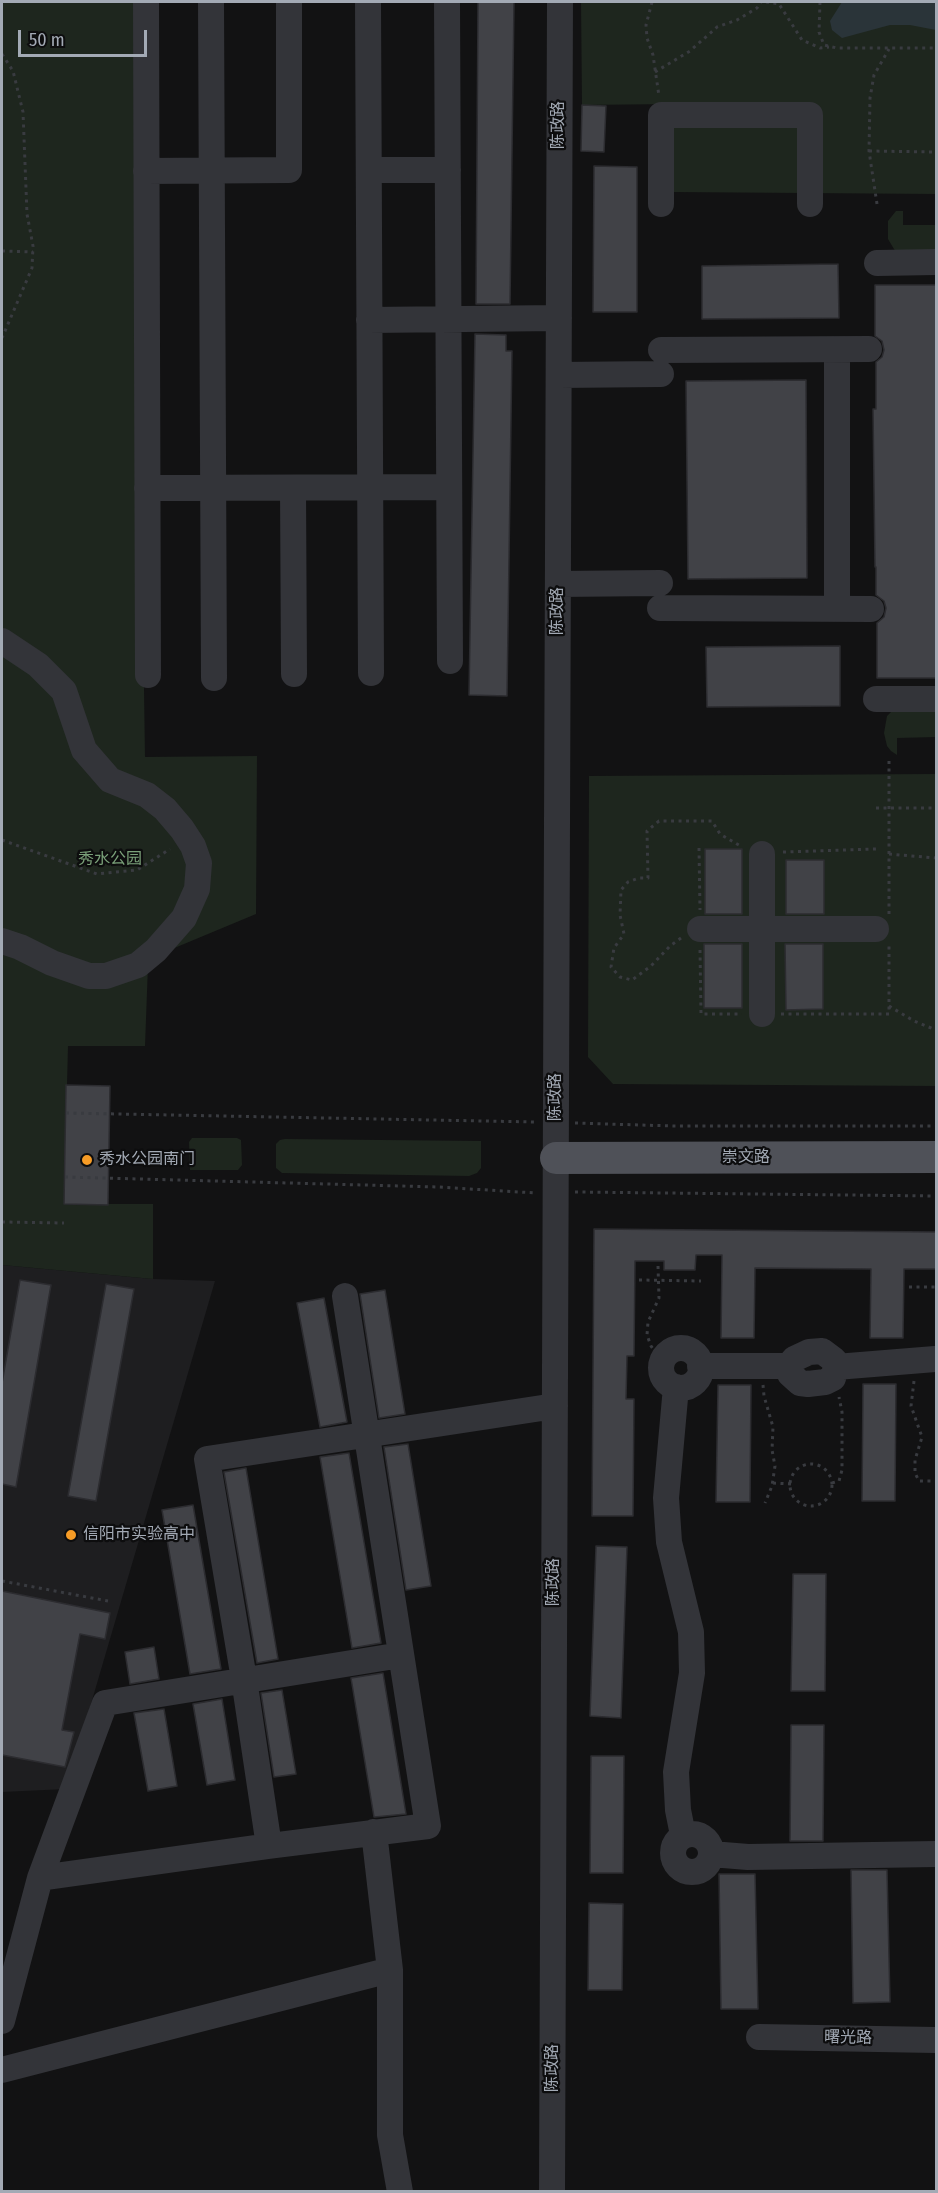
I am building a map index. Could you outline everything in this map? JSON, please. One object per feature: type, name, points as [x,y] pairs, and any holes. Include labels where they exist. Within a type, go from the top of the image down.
[{"type":"main road","name":"崇文路","points":[[556,1158],[936,1157]]},
{"type":"street","points":[[146,2],[148,675]]},
{"type":"street","points":[[211,2],[214,678]]},
{"type":"street","points":[[146,171],[289,170],[289,2]]},
{"type":"street","points":[[368,2],[371,673]]},
{"type":"street","points":[[447,2],[450,661]]},
{"type":"street","name":"陈政路","points":[[552,2192],[560,2]]},
{"type":"street","points":[[661,204],[661,115],[810,115],[810,204]]},
{"type":"street","points":[[369,170],[448,170]]},
{"type":"street","points":[[877,264],[936,262]]},
{"type":"street","points":[[369,320],[559,318]]},
{"type":"street","points":[[559,375],[661,362],[869,349]]},
{"type":"street","points":[[837,350],[837,608]]},
{"type":"street","points":[[147,488],[449,487]]},
{"type":"street","points":[[293,488],[294,674]]},
{"type":"street","points":[[558,584],[660,583]]},
{"type":"street","points":[[660,608],[871,609]]},
{"type":"street","points":[[2,641],[38,665],[64,691],[84,750],[102,773],[110,780],[157,802],[182,829],[193,846],[199,863],[196,889],[184,918],[156,950],[138,965],[106,976],[89,976],[2,941]]},
{"type":"street","points":[[876,699],[936,699]]},
{"type":"street","points":[[762,854],[762,1014]]},
{"type":"street","points":[[690,933],[762,929],[876,929]]},
{"type":"street","points":[[40,1878],[428,1826],[345,1296]]},
{"type":"street","points":[[681,1348],[690,1350],[697,1357],[700,1366],[699,1375],[694,1383],[685,1387],[676,1387],[667,1383],[662,1375],[661,1366],[664,1357],[671,1350],[681,1348]]},
{"type":"street","points":[[700,1366],[778,1366],[800,1383],[808,1384],[825,1382],[833,1378],[836,1367],[931,1366]]},
{"type":"street","points":[[676,1387],[666,1498],[669,1542],[691,1632],[692,1673],[676,1772],[678,1810],[683,1835],[692,1833],[701,1836],[709,1842],[711,1854],[748,1857],[936,1854]]},
{"type":"street","points":[[269,1846],[207,1459],[496,1413],[555,1406]]},
{"type":"street","points":[[2,2021],[40,1878],[105,1703],[401,1654]]},
{"type":"street","points":[[374,1832],[390,1970],[390,2134],[400,2192]]},
{"type":"street","points":[[2,2070],[390,1970]]},
{"type":"street","name":"曙光路","points":[[759,2037],[936,2040]]},
{"type":"path","points":[[652,2],[646,25],[646,38],[652,55],[661,115]]},
{"type":"path","points":[[655,72],[690,51],[717,27],[737,20],[763,2],[779,4],[802,40],[820,48],[832,46]]},
{"type":"path","points":[[820,2],[819,33],[824,45],[889,49],[936,48]]},
{"type":"path","points":[[877,204],[869,151],[870,98],[874,75],[889,49]]},
{"type":"path","points":[[2,54],[13,71],[23,111],[27,214],[33,252],[32,268],[2,338]]},
{"type":"path","points":[[869,151],[936,152]]},
{"type":"path","points":[[2,252],[33,252]]},
{"type":"path","points":[[876,808],[936,808]]},
{"type":"path","points":[[690,933],[670,946],[651,966],[632,980],[620,977],[612,968],[614,948],[624,934],[620,915],[621,890],[628,882],[648,878],[647,831],[659,821],[712,820],[720,834],[752,852],[762,854],[876,849]]},
{"type":"path","points":[[2,840],[97,874],[137,870],[169,851],[182,829]]},
{"type":"path","points":[[889,854],[936,858]]},
{"type":"path","points":[[888,1006],[936,1030]]},
{"type":"path","points":[[66,1113],[673,1126],[936,1126]]},
{"type":"path","points":[[65,1177],[438,1187],[528,1193],[936,1196]]},
{"type":"path","points":[[2,1222],[64,1223]]},
{"type":"path","points":[[658,1266],[659,1298],[648,1322],[647,1335],[658,1358]]},
{"type":"path","points":[[639,1280],[701,1281]]},
{"type":"path","points":[[909,1287],[936,1287]]},
{"type":"path","points":[[765,1503],[773,1483],[775,1466],[772,1427],[763,1386],[778,1366]]},
{"type":"path","points":[[931,1366],[911,1406],[921,1437],[915,1460],[915,1473],[919,1481],[936,1481]]},
{"type":"path","points":[[831,1483],[839,1481],[842,1470],[842,1412],[839,1395]]},
{"type":"path","points":[[811,1464],[820,1466],[826,1471],[831,1483],[829,1495],[823,1502],[815,1505],[799,1502],[793,1495],[791,1484],[796,1471],[811,1464]]},
{"type":"path","points":[[773,1483],[791,1484]]},
{"type":"path","points":[[2,1581],[108,1601]]},
{"type":"shaded area","points":[[842,2],[936,2],[936,30],[910,25],[890,25],[842,38],[832,30],[830,21]]},
{"type":"shaded area","name":"信阳市实验高中","points":[[2,1265],[153,1279],[215,1281],[66,1789],[2,1792]]},
{"type":"green space","name":"秀水公园","points":[[2,2],[134,2],[145,757],[257,756],[256,914],[172,949],[148,965],[145,1046],[68,1046],[64,1204],[153,1204],[153,1279],[2,1265]]},
{"type":"green space","points":[[581,2],[936,2],[936,194],[671,192],[674,104],[582,105]]},
{"type":"green space","points":[[896,211],[903,211],[903,225],[936,225],[936,255],[897,254],[888,239],[888,221]]},
{"type":"green space","points":[[893,710],[936,710],[936,737],[897,738],[897,755],[887,746],[884,733],[887,716]]},
{"type":"green space","points":[[936,774],[936,1086],[613,1084],[588,1057],[589,776]]},
{"type":"green space","points":[[192,1138],[237,1138],[241,1140],[242,1165],[238,1170],[190,1170],[189,1142]]},
{"type":"green space","points":[[285,1139],[481,1141],[481,1168],[477,1173],[469,1176],[282,1173],[276,1168],[276,1144]]},
{"type":"building","points":[[478,2],[514,2],[510,304],[476,304]]},
{"type":"building","points":[[582,105],[606,106],[604,152],[581,151]]},
{"type":"building","points":[[594,166],[637,167],[637,312],[593,312]]},
{"type":"building","points":[[838,264],[839,318],[702,319],[702,266]]},
{"type":"building","points":[[875,285],[936,285],[936,678],[877,678],[877,623],[884,617],[886,608],[884,601],[876,595],[875,567],[873,409],[876,409],[876,362],[882,357],[884,350],[882,341],[875,336]]},
{"type":"building","points":[[475,334],[506,335],[506,351],[512,351],[507,696],[469,695]]},
{"type":"building","points":[[806,380],[807,578],[688,579],[686,381]]},
{"type":"building","points":[[840,646],[840,706],[707,707],[706,647]]},
{"type":"building","points":[[705,849],[742,849],[742,914],[705,914]]},
{"type":"building","points":[[786,860],[824,860],[824,914],[786,914]]},
{"type":"building","points":[[704,944],[742,944],[742,1008],[704,1008]]},
{"type":"building","points":[[785,944],[823,944],[823,1009],[786,1010]]},
{"type":"building","name":"秀水公园南门","points":[[66,1085],[110,1086],[108,1205],[64,1204]]},
{"type":"building","points":[[594,1229],[936,1232],[936,1269],[904,1269],[903,1338],[870,1338],[871,1269],[755,1268],[754,1338],[721,1338],[722,1255],[696,1255],[695,1270],[664,1270],[664,1261],[635,1261],[634,1356],[627,1356],[626,1399],[634,1399],[633,1516],[592,1516]]},
{"type":"building","points":[[20,1280],[51,1285],[16,1487],[2,1484],[2,1383]]},
{"type":"building","points":[[106,1284],[134,1289],[96,1501],[68,1496]]},
{"type":"building","points":[[385,1290],[405,1414],[379,1418],[360,1294]]},
{"type":"building","points":[[324,1298],[347,1422],[320,1427],[297,1303]]},
{"type":"building","points":[[863,1384],[896,1384],[895,1501],[862,1501]]},
{"type":"building","points":[[718,1385],[751,1385],[750,1502],[716,1502]]},
{"type":"building","points":[[408,1444],[431,1586],[406,1590],[384,1447]]},
{"type":"building","points":[[349,1453],[381,1643],[352,1648],[320,1457]]},
{"type":"building","points":[[246,1468],[278,1659],[257,1663],[224,1472]]},
{"type":"building","points":[[193,1505],[221,1669],[190,1674],[162,1510]]},
{"type":"building","points":[[596,1546],[627,1547],[621,1718],[590,1716]]},
{"type":"building","points":[[793,1574],[826,1574],[825,1691],[791,1691]]},
{"type":"building","points":[[2,1591],[110,1613],[105,1639],[80,1634],[62,1730],[74,1732],[65,1767],[2,1755]]},
{"type":"building","points":[[154,1647],[159,1679],[130,1684],[125,1652]]},
{"type":"building","points":[[383,1673],[406,1814],[374,1817],[351,1678]]},
{"type":"building","points":[[282,1690],[296,1774],[274,1777],[261,1693]]},
{"type":"building","points":[[222,1699],[235,1780],[207,1785],[193,1704]]},
{"type":"building","points":[[164,1709],[177,1786],[148,1791],[134,1713]]},
{"type":"building","points":[[791,1725],[824,1725],[823,1841],[790,1841]]},
{"type":"building","points":[[591,1756],[624,1756],[623,1873],[590,1873]]},
{"type":"building","points":[[851,1870],[887,1870],[890,2002],[853,2003]]},
{"type":"building","points":[[719,1874],[755,1874],[758,2009],[721,2009]]},
{"type":"building","points":[[589,1903],[623,1904],[622,1990],[588,1990]]},
{"type":"place","name":"秀水公园南门","points":[[87,1160]]},
{"type":"place","name":"信阳市实验高中","points":[[71,1535]]}]
